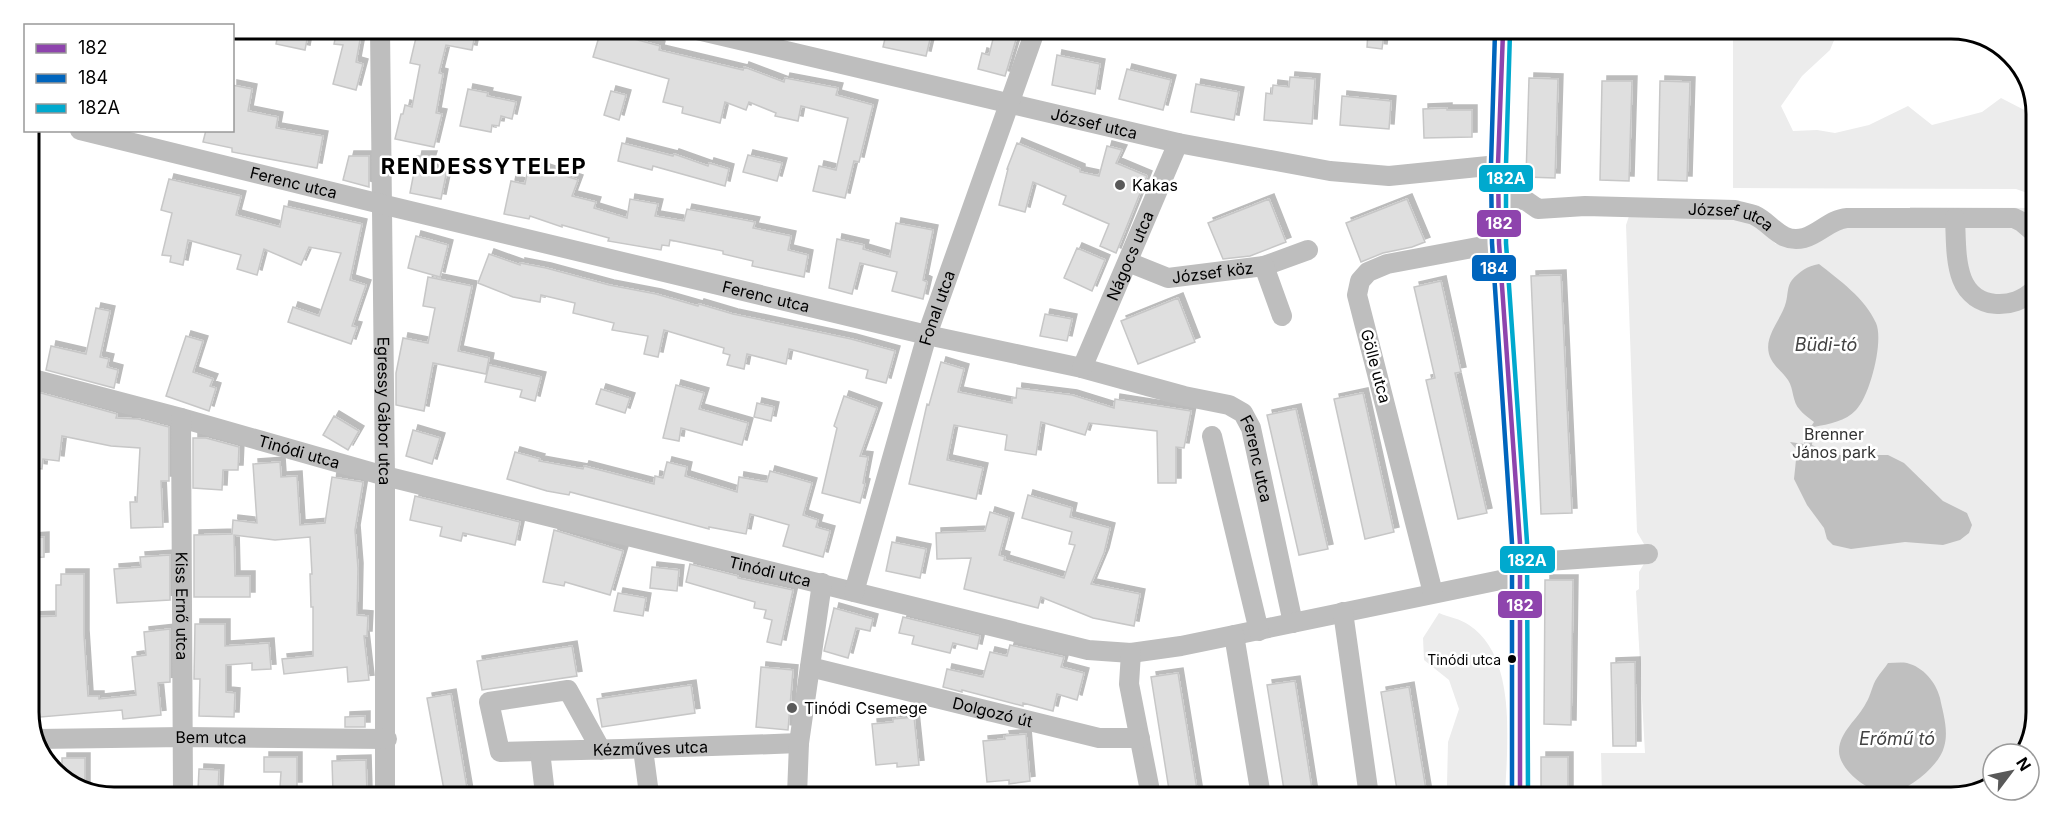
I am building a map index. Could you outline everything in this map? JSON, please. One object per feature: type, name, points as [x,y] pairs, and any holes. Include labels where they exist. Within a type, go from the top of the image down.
[{"type":"street","name":"Egressy Gábor utca","points":[[380,39],[387,739],[385,787]]},
{"type":"street","name":"József utca","points":[[735,39],[1178,143],[1330,171],[1389,176],[1498,165]]},
{"type":"street","name":"Fonal utca","points":[[854,592],[927,334],[1032,39]]},
{"type":"street","points":[[1503,39],[1498,165],[1499,243],[1520,569],[1520,787]]},
{"type":"street","name":"Ferenc utca","points":[[88,132],[381,204],[1229,405],[1243,413],[1251,428],[1293,623]]},
{"type":"street","name":"Nágocs utca","points":[[1082,369],[1178,143]]},
{"type":"street","name":"József utca","points":[[1498,198],[1525,200],[1538,209],[1585,206],[1735,210],[1755,216],[1786,239],[1795,240],[1815,233],[1840,218],[2014,218],[2026,225]]},
{"type":"street","points":[[1955,218],[1960,277],[1972,293],[1989,303],[2009,304],[2026,297]]},
{"type":"street","name":"Gölle utca","points":[[1433,593],[1357,295],[1360,282],[1368,272],[1387,264],[1499,243]]},
{"type":"street","name":"József köz","points":[[1128,262],[1168,278],[1264,266],[1308,250]]},
{"type":"street","name":"József köz","points":[[1264,266],[1282,315]]},
{"type":"street","name":"Tinódi utca","points":[[39,381],[385,476],[1088,650],[1131,653],[1181,646],[1433,593],[1520,569],[1648,554]]},
{"type":"street","name":"Kiss Ernő utca","points":[[181,418],[183,787]]},
{"type":"street","points":[[1212,436],[1258,631]]},
{"type":"street","points":[[797,787],[799,743],[822,583]]},
{"type":"street","points":[[1343,612],[1368,787]]},
{"type":"street","points":[[1234,635],[1259,787]]},
{"type":"street","points":[[1131,653],[1129,684],[1149,787]]},
{"type":"street","name":"Dolgozó út","points":[[810,667],[1099,738],[1140,738]]},
{"type":"street","name":"Kézműves utca","points":[[602,750],[568,690],[489,702],[500,752],[540,751],[602,750],[643,749],[799,743]]},
{"type":"street","name":"Bem utca","points":[[44,739],[184,737],[387,739]]},
{"type":"street","points":[[643,749],[648,787]]},
{"type":"street","points":[[540,751],[544,787]]},
{"type":"green space","points":[[1733,39],[1835,39],[1830,50],[1802,76],[1781,106],[1793,131],[1817,130],[1835,133],[1869,125],[1908,106],[1932,125],[1982,112],[2001,98],[2026,111],[2026,192],[2016,189],[1733,188]]},
{"type":"green space","name":"Brenner János park","points":[[1910,207],[2026,208],[2026,712],[2022,736],[2019,742],[1981,742],[1981,780],[1966,786],[1602,787],[1601,753],[1645,753],[1636,591],[1639,589],[1639,572],[1645,562],[1644,544],[1637,532],[1626,225],[1629,216],[1747,219],[1776,244],[1796,246],[1850,221],[1909,223]]},
{"type":"green space","points":[[1439,613],[1469,625],[1485,639],[1496,658],[1506,704],[1505,787],[1448,787],[1448,742],[1459,709],[1449,680],[1424,660],[1423,638]]},
{"type":"water","name":"Büdi-tó","points":[[1819,264],[1851,290],[1865,305],[1876,323],[1878,342],[1871,381],[1861,403],[1847,417],[1837,422],[1814,427],[1812,445],[1833,455],[1888,455],[1904,463],[1943,501],[1967,513],[1972,525],[1969,533],[1960,540],[1943,545],[1905,542],[1851,549],[1833,545],[1807,505],[1794,479],[1797,450],[1790,442],[1804,444],[1805,425],[1812,425],[1814,422],[1797,407],[1790,384],[1772,361],[1768,347],[1771,334],[1784,308],[1790,282],[1797,274]]},
{"type":"water","name":"Erőmű tó","points":[[1888,663],[1913,665],[1932,681],[1940,698],[1945,722],[1944,747],[1930,769],[1906,787],[1867,787],[1850,773],[1840,758],[1840,743],[1850,725],[1863,709],[1875,681]]},
{"type":"building","points":[[277,39],[307,39],[305,50],[276,44]]},
{"type":"building","points":[[335,39],[360,39],[356,62],[363,64],[356,90],[333,84],[343,45],[334,44]]},
{"type":"building","points":[[416,39],[474,39],[472,50],[446,45],[439,73],[443,74],[436,113],[442,114],[434,147],[395,139],[405,105],[412,107],[420,65],[410,63]]},
{"type":"building","points":[[598,39],[634,39],[660,46],[659,50],[743,70],[744,67],[784,82],[785,78],[838,88],[836,95],[873,105],[859,162],[854,161],[845,198],[813,191],[819,166],[836,170],[848,118],[801,106],[798,121],[775,116],[776,113],[749,102],[746,110],[725,102],[720,123],[682,113],[683,107],[663,102],[669,79],[593,57]]},
{"type":"building","points":[[885,39],[930,39],[926,56],[883,47]]},
{"type":"building","points":[[993,39],[1016,39],[1005,76],[978,69],[982,53],[989,55]]},
{"type":"building","points":[[1368,39],[1383,39],[1382,49],[1367,47]]},
{"type":"building","points":[[1057,55],[1100,64],[1095,94],[1052,85]]},
{"type":"building","points":[[1127,69],[1171,80],[1163,110],[1119,99]]},
{"type":"building","points":[[1290,77],[1315,79],[1312,124],[1264,120],[1266,93],[1272,94],[1273,85],[1289,87]]},
{"type":"building","points":[[1529,78],[1558,79],[1555,178],[1526,177]]},
{"type":"building","points":[[1602,81],[1632,81],[1629,181],[1600,180]]},
{"type":"building","points":[[1660,81],[1690,82],[1687,181],[1658,180]]},
{"type":"building","points":[[1196,84],[1239,92],[1234,120],[1191,112]]},
{"type":"building","points":[[234,85],[252,89],[248,111],[278,117],[276,128],[323,136],[317,168],[232,152],[232,148],[203,142],[206,132],[234,132]]},
{"type":"building","points":[[468,89],[516,102],[512,119],[501,116],[499,126],[492,125],[491,132],[460,126]]},
{"type":"building","points":[[611,91],[626,95],[619,120],[604,115]]},
{"type":"building","points":[[1342,96],[1391,101],[1389,129],[1340,125]]},
{"type":"building","points":[[1447,108],[1447,110],[1472,110],[1472,137],[1424,138],[1423,109]]},
{"type":"building","points":[[622,143],[673,156],[674,154],[708,166],[709,163],[729,169],[725,186],[653,166],[652,170],[618,161]]},
{"type":"building","points":[[1017,143],[1080,169],[1080,172],[1099,176],[1107,146],[1122,150],[1116,163],[1147,176],[1116,253],[1100,246],[1109,224],[1063,204],[1066,196],[1033,182],[1025,212],[999,205],[1007,169]]},
{"type":"building","points":[[748,155],[782,163],[777,181],[743,172]]},
{"type":"building","points":[[349,156],[369,156],[369,187],[343,180]]},
{"type":"building","points":[[417,156],[432,156],[429,166],[447,170],[441,199],[410,193]]},
{"type":"building","points":[[529,164],[578,180],[572,196],[596,202],[594,208],[627,218],[630,199],[658,204],[655,216],[684,221],[687,209],[755,222],[753,228],[791,236],[788,250],[808,255],[804,277],[752,266],[753,261],[723,254],[723,251],[670,240],[669,246],[662,245],[661,250],[608,241],[609,238],[562,225],[562,227],[530,216],[529,219],[504,214],[511,181],[525,184]]},
{"type":"building","points":[[169,179],[241,196],[236,215],[280,227],[284,206],[362,224],[350,280],[366,285],[352,326],[357,327],[351,344],[288,322],[293,307],[319,316],[341,253],[309,247],[301,265],[264,249],[257,275],[237,269],[241,255],[188,240],[183,265],[170,262],[171,256],[162,255],[172,213],[161,210]]},
{"type":"building","points":[[1269,199],[1286,242],[1250,256],[1223,259],[1208,223]]},
{"type":"building","points":[[1407,199],[1425,242],[1383,253],[1361,262],[1346,223]]},
{"type":"building","points":[[896,223],[933,230],[923,280],[927,282],[923,299],[892,291],[897,272],[860,263],[852,294],[829,288],[837,239],[864,245],[863,249],[890,257]]},
{"type":"building","points":[[416,236],[448,245],[440,277],[408,268]]},
{"type":"building","points":[[1077,248],[1105,260],[1092,291],[1064,278]]},
{"type":"building","points":[[489,254],[520,265],[520,263],[546,268],[609,285],[895,351],[886,383],[866,378],[868,370],[789,349],[786,364],[747,354],[744,369],[727,365],[730,355],[723,353],[724,348],[664,330],[658,357],[644,354],[648,336],[612,330],[614,323],[573,313],[575,303],[541,295],[540,302],[513,297],[478,283]]},
{"type":"building","points":[[1561,275],[1572,513],[1541,514],[1531,276]]},
{"type":"building","points":[[428,277],[472,286],[458,351],[489,358],[486,374],[433,363],[424,411],[396,405],[396,373],[403,338],[428,343],[435,308],[423,306]]},
{"type":"building","points":[[1441,281],[1461,372],[1455,373],[1487,513],[1458,519],[1426,380],[1435,378],[1414,287]]},
{"type":"building","points":[[1178,298],[1195,342],[1138,364],[1121,321]]},
{"type":"building","points":[[96,308],[110,311],[100,357],[109,359],[107,367],[118,370],[114,388],[46,370],[51,346],[86,354]]},
{"type":"building","points":[[1045,314],[1072,319],[1067,341],[1040,336]]},
{"type":"building","points":[[186,336],[203,341],[193,372],[213,379],[210,386],[216,388],[209,411],[166,396]]},
{"type":"building","points":[[941,362],[964,369],[958,392],[1012,403],[1012,398],[1016,398],[1017,388],[1072,395],[1114,408],[1115,399],[1191,411],[1184,448],[1176,447],[1176,483],[1158,483],[1157,431],[1089,423],[1085,435],[1041,422],[1036,455],[1005,450],[1007,435],[954,425],[947,460],[983,468],[976,499],[909,484],[927,404],[929,405]]},
{"type":"building","points":[[489,365],[541,377],[535,401],[520,397],[522,390],[485,382]]},
{"type":"building","points":[[676,385],[704,393],[699,409],[748,423],[742,445],[681,428],[679,441],[663,438]]},
{"type":"building","points":[[601,389],[630,398],[625,413],[596,404]]},
{"type":"building","points":[[39,393],[117,414],[116,418],[138,419],[169,427],[169,481],[161,481],[163,527],[131,528],[130,502],[137,502],[140,448],[111,446],[62,436],[59,461],[43,459],[42,469],[39,469]]},
{"type":"building","points":[[1363,393],[1394,532],[1365,539],[1334,399]]},
{"type":"building","points":[[844,396],[877,408],[860,456],[868,457],[860,503],[822,493],[837,428],[834,426]]},
{"type":"building","points":[[757,403],[774,407],[771,421],[754,417]]},
{"type":"building","points":[[1296,409],[1328,549],[1299,555],[1267,415]]},
{"type":"building","points":[[334,416],[359,431],[348,450],[323,435]]},
{"type":"building","points":[[413,430],[440,438],[432,464],[406,456]]},
{"type":"building","points":[[193,438],[206,438],[239,447],[238,470],[223,470],[222,490],[193,488]]},
{"type":"building","points":[[515,452],[540,459],[539,461],[583,469],[584,466],[654,484],[655,476],[663,478],[667,462],[687,467],[685,476],[737,492],[739,477],[767,482],[770,471],[812,483],[803,515],[818,520],[816,527],[830,531],[823,557],[783,546],[789,525],[750,514],[746,534],[709,527],[709,529],[570,492],[569,495],[547,491],[507,479]]},
{"type":"building","points":[[280,462],[281,477],[297,476],[300,525],[325,523],[332,477],[363,482],[355,530],[358,568],[357,615],[368,616],[367,636],[364,636],[369,680],[348,682],[347,667],[284,674],[282,659],[313,656],[310,537],[275,540],[234,535],[235,576],[250,576],[250,597],[194,597],[194,535],[232,534],[233,520],[257,523],[253,464]]},
{"type":"building","points":[[1028,495],[1072,508],[1070,517],[1110,528],[1104,553],[1091,584],[1140,594],[1134,626],[1093,618],[1041,597],[1038,608],[964,589],[971,558],[937,559],[936,533],[985,531],[990,512],[1009,518],[999,555],[1005,557],[1004,560],[1064,578],[1075,545],[1069,544],[1072,532],[1022,518]]},
{"type":"building","points":[[415,496],[520,522],[515,545],[463,533],[461,541],[440,536],[442,527],[410,520]]},
{"type":"building","points":[[554,530],[623,551],[610,595],[565,582],[564,586],[543,582]]},
{"type":"building","points":[[39,537],[44,537],[44,557],[39,557]]},
{"type":"building","points":[[892,542],[926,549],[920,578],[886,571]]},
{"type":"building","points":[[170,555],[170,600],[117,603],[114,569],[141,567],[140,557]]},
{"type":"building","points":[[690,564],[738,576],[738,578],[793,590],[781,645],[767,642],[772,620],[764,618],[766,610],[754,608],[755,602],[686,582]]},
{"type":"building","points":[[652,567],[679,570],[677,591],[650,588]]},
{"type":"building","points":[[61,574],[84,574],[84,635],[88,696],[99,696],[99,699],[136,695],[132,657],[146,655],[144,632],[170,629],[170,682],[158,683],[161,715],[123,719],[122,710],[39,717],[39,617],[56,616],[56,585],[61,585]]},
{"type":"building","points":[[1545,580],[1573,580],[1571,725],[1544,724]]},
{"type":"building","points":[[618,593],[646,598],[643,616],[614,611]]},
{"type":"building","points":[[834,608],[873,619],[870,631],[856,628],[848,658],[824,651]]},
{"type":"building","points":[[903,617],[980,636],[977,649],[953,643],[950,653],[912,644],[914,636],[899,633]]},
{"type":"building","points":[[195,624],[225,624],[225,646],[269,643],[271,669],[252,670],[252,663],[226,665],[226,692],[235,693],[234,717],[199,716],[200,679],[194,679]]},
{"type":"building","points":[[1010,645],[1064,657],[1061,667],[1084,673],[1077,700],[1057,694],[1053,711],[943,687],[947,669],[983,677],[990,652],[1007,656]]},
{"type":"building","points":[[572,646],[577,676],[482,690],[477,661]]},
{"type":"building","points":[[1635,662],[1636,746],[1613,746],[1611,663]]},
{"type":"building","points":[[761,667],[793,670],[788,730],[756,727]]},
{"type":"building","points":[[1178,673],[1197,787],[1169,787],[1151,677]]},
{"type":"building","points":[[1295,681],[1312,787],[1284,787],[1267,685]]},
{"type":"building","points":[[691,685],[695,713],[602,727],[597,699]]},
{"type":"building","points":[[1409,687],[1426,787],[1397,787],[1381,692]]},
{"type":"building","points":[[451,694],[467,787],[443,787],[427,698]]},
{"type":"building","points":[[365,716],[365,727],[345,727],[345,717]]},
{"type":"building","points":[[914,717],[919,765],[897,767],[897,763],[876,765],[872,724]]},
{"type":"building","points":[[1026,734],[1030,781],[1009,784],[1009,780],[987,782],[983,741]]},
{"type":"building","points":[[264,757],[297,757],[297,787],[280,787],[281,772],[264,772]]},
{"type":"building","points":[[1541,757],[1568,757],[1568,787],[1541,787]]},
{"type":"building","points":[[62,758],[85,758],[85,781],[72,774],[62,766]]},
{"type":"building","points":[[366,760],[367,787],[333,787],[332,761]]},
{"type":"building","points":[[199,769],[219,770],[218,787],[198,787]]},
{"type":"transit line","name":"184","points":[[1495,39],[1491,165],[1492,243],[1512,543],[1512,787]]},
{"type":"transit line","name":"182","points":[[1503,39],[1498,165],[1499,243],[1520,543],[1520,787]]},
{"type":"transit line","name":"182A","points":[[1510,39],[1506,243],[1527,542],[1528,787]]},
{"type":"place","name":"Kakas","points":[[1120,185]]},
{"type":"place","name":"Tinódi utca","points":[[1512,659]]},
{"type":"place","name":"Tinódi Csemege","points":[[792,708]]},
{"type":"district","name":"RENDESSYTELEP","points":[[484,166]]}]
